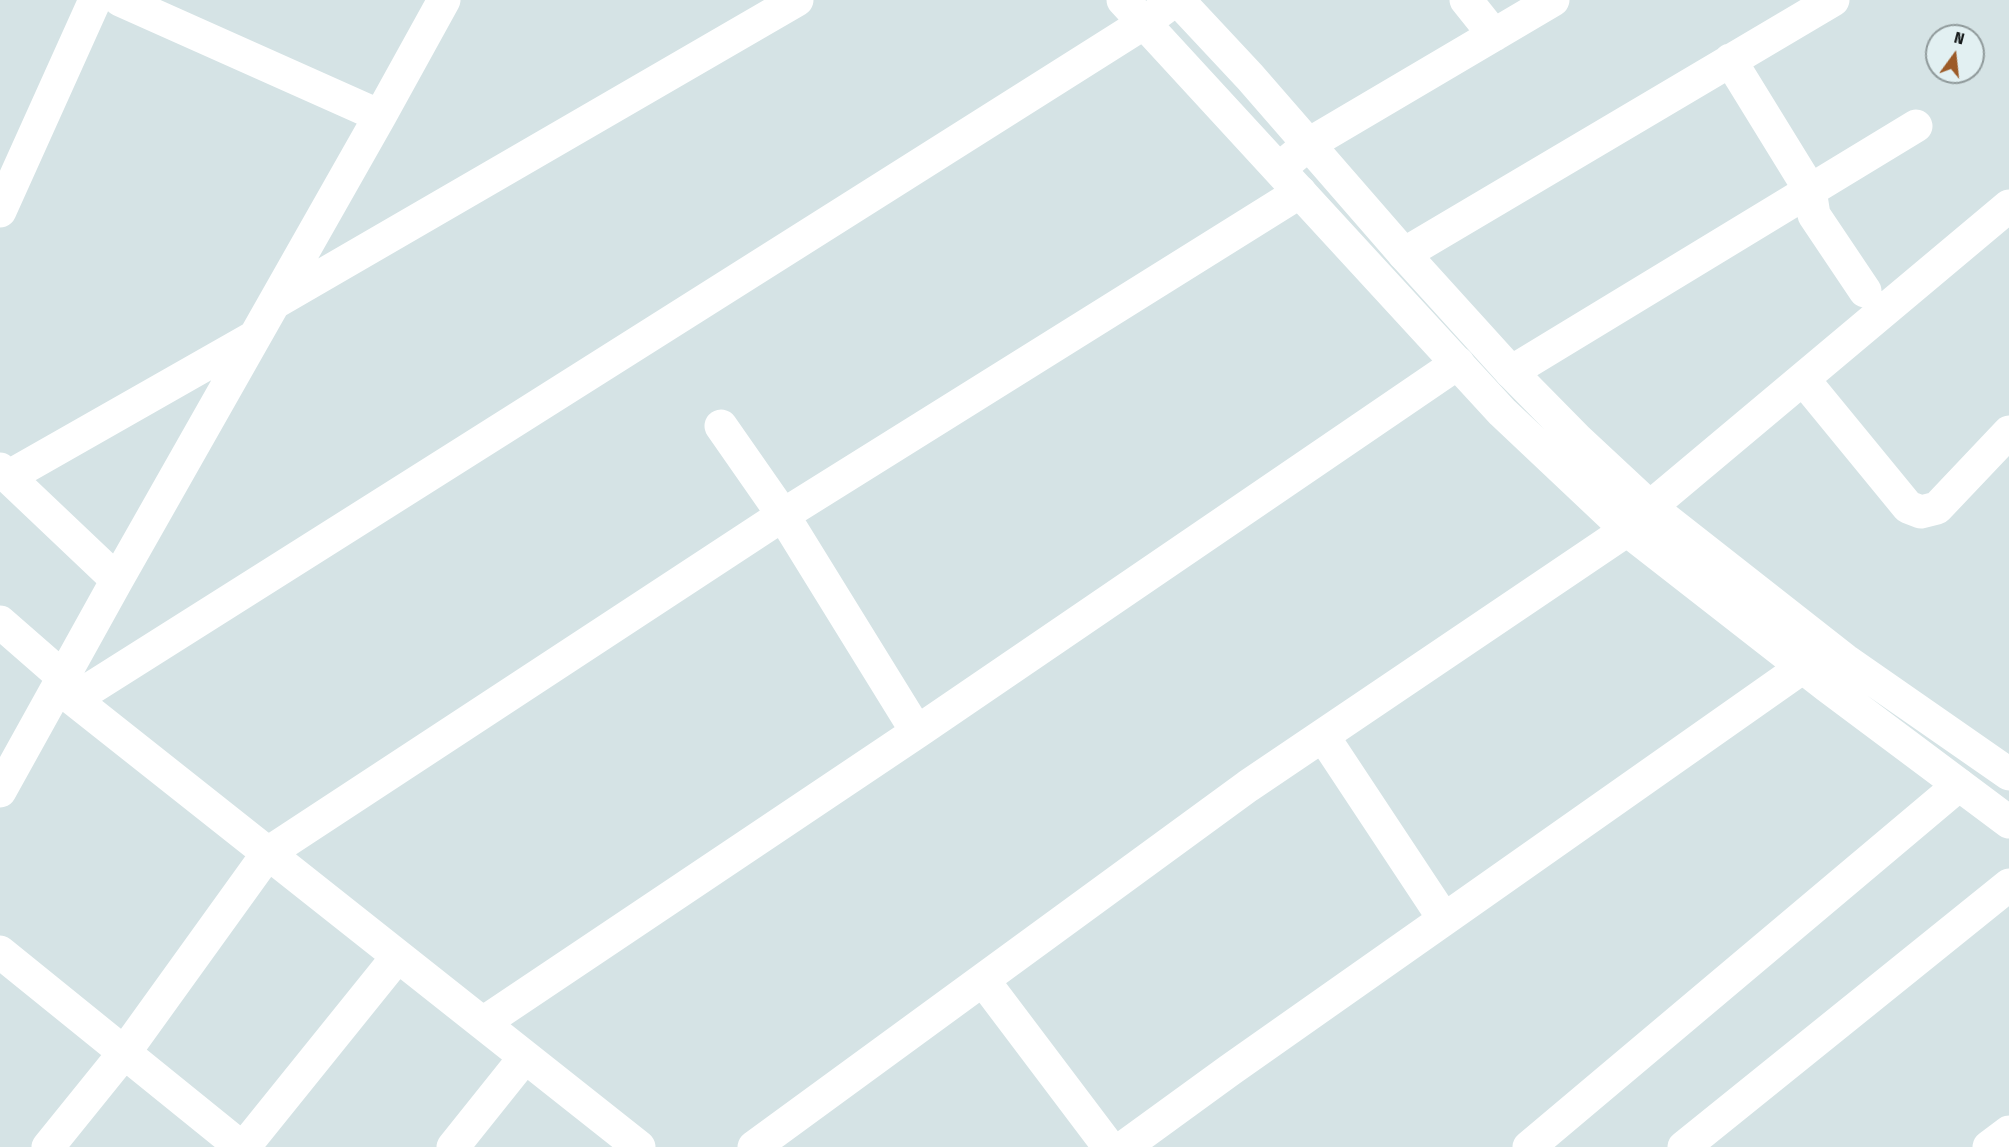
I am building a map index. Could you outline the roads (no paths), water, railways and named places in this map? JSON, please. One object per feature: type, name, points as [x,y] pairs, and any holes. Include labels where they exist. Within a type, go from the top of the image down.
[{"type":"street","points":[[0,210],[116,0],[380,116]]},
{"type":"street","points":[[0,792],[65,687],[117,580],[444,0]]},
{"type":"street","points":[[274,303],[796,0]]},
{"type":"street","points":[[65,687],[1134,11],[1176,0],[1309,144],[1404,254],[1511,372],[1577,439],[1650,507],[1845,660],[2009,774]]},
{"type":"street","points":[[1466,0],[1494,35]]},
{"type":"street","points":[[48,1147],[124,1053],[268,854],[1289,180],[1309,144],[1554,0]]},
{"type":"street","points":[[1404,254],[1833,0]]},
{"type":"street","points":[[1134,11],[1502,412],[1627,530],[1803,667],[2009,822]]},
{"type":"street","points":[[1730,60],[1809,190],[1814,215],[1865,291]]},
{"type":"street","points":[[1511,372],[1916,126]]},
{"type":"street","points":[[1650,507],[2009,206]]},
{"type":"street","points":[[117,580],[4,473],[255,337]]},
{"type":"street","points":[[483,1023],[917,732],[1458,363]]},
{"type":"street","points":[[1803,379],[1908,507],[1921,512],[1937,508],[2009,432]]},
{"type":"street","points":[[721,426],[783,515],[917,732]]},
{"type":"street","points":[[754,1147],[1248,786],[1627,530]]},
{"type":"street","points":[[5,636],[268,854],[639,1147]]},
{"type":"street","points":[[1124,1147],[1803,667]]},
{"type":"street","points":[[1323,736],[1444,919]]},
{"type":"street","points":[[1529,1147],[1959,785]]},
{"type":"street","points":[[1684,1147],[2009,885]]},
{"type":"street","points":[[0,952],[242,1147],[398,956]]},
{"type":"street","points":[[983,980],[1109,1147]]},
{"type":"street","points":[[453,1147],[525,1057]]},
{"type":"street","points":[[1989,1147],[2009,1132]]}]
